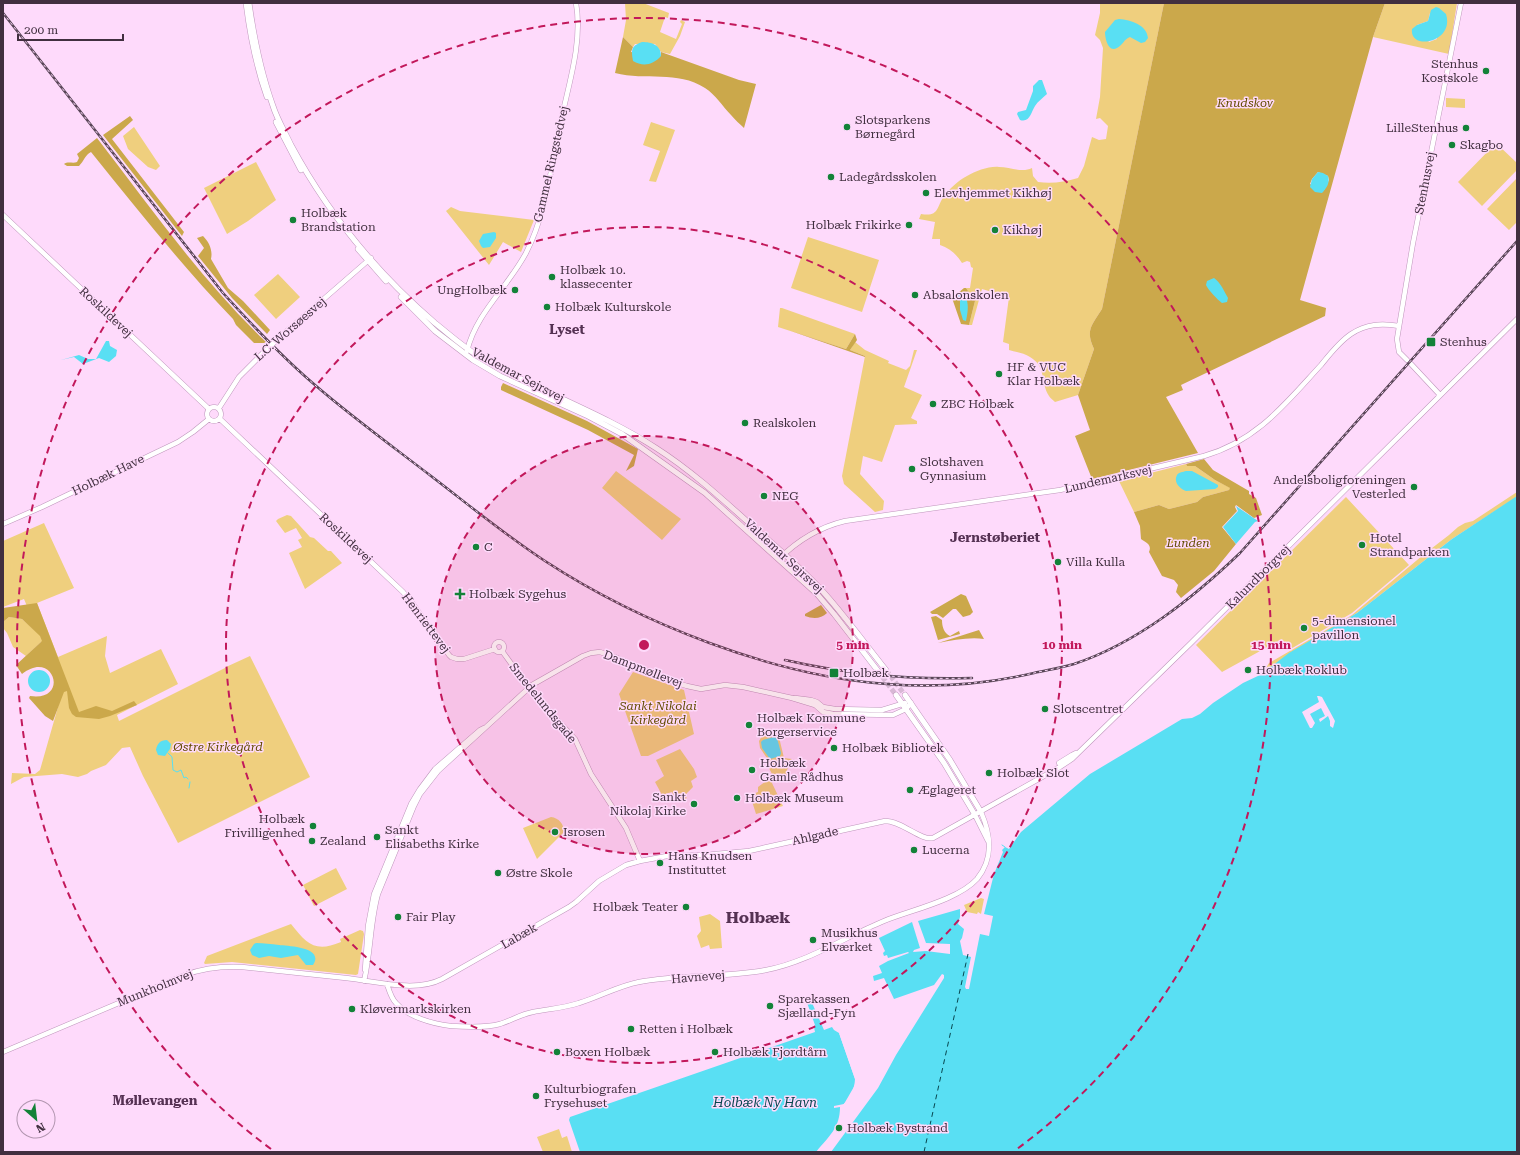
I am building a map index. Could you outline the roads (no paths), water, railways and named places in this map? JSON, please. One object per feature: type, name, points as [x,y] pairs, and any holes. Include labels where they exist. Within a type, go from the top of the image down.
[{"type":"main road","name":"Valdemar Sejrsvej","points":[[246,3],[250,34],[258,73],[270,108],[285,141],[315,193],[369,259],[407,298],[468,349],[501,370],[620,427],[657,448],[709,487],[784,554],[825,594],[886,670]]},
{"type":"main road","name":"Valdemar Sejrsvej","points":[[250,3],[262,72],[273,108],[317,191],[391,287],[435,331],[466,356],[500,376],[588,416],[626,436],[705,493],[817,594],[878,670]]},
{"type":"main road","points":[[896,695],[944,763],[975,815]]},
{"type":"main road","points":[[905,695],[950,760],[981,812]]},
{"type":"street","name":"Gammel Ringstedvej","points":[[466,356],[474,331],[481,317],[506,284],[522,259],[539,223],[546,196],[576,47],[579,20],[576,3]]},
{"type":"street","name":"Stenhusvej","points":[[1440,395],[1399,352],[1397,344],[1413,243],[1461,3]]},
{"type":"street","name":"Roskildevej","points":[[3,215],[209,409]]},
{"type":"street","name":"L.C. Worsøesvej","points":[[219,408],[239,376],[280,337],[369,259]]},
{"type":"street","name":"Kalundborgvej","points":[[981,812],[1060,767],[1078,753],[1191,643],[1517,319]]},
{"type":"street","name":"Lundemarksvej","points":[[779,559],[794,545],[816,532],[845,521],[1067,489],[1204,456],[1223,449],[1247,438],[1270,419],[1351,334],[1359,329],[1373,325],[1399,326]]},
{"type":"street","points":[[215,407],[219,408],[222,413],[220,419],[214,422],[209,419],[207,414],[209,409],[215,407]]},
{"type":"street","name":"Holbæk Have","points":[[3,524],[178,442],[209,419]]},
{"type":"street","name":"Roskildevej","points":[[220,419],[385,575]]},
{"type":"street","name":"Henriettevej","points":[[385,575],[412,602],[448,655],[460,659],[494,649]]},
{"type":"street","points":[[500,642],[504,647],[502,651],[497,652],[494,649],[496,643],[500,642]]},
{"type":"street","name":"Smedelundsgade","points":[[502,651],[548,712],[575,739],[591,774],[626,828],[640,861]]},
{"type":"street","name":"Dampmøllevej","points":[[529,688],[552,673],[589,654],[600,652],[662,678],[694,688],[702,689],[721,685],[731,685],[793,698]]},
{"type":"street","points":[[364,980],[368,933],[376,894],[406,814],[420,789],[435,769],[529,688]]},
{"type":"street","points":[[793,698],[811,700],[817,702],[823,707],[835,709],[882,710],[911,703]]},
{"type":"street","points":[[793,698],[815,705],[823,712],[833,714],[890,716],[906,709],[911,703]]},
{"type":"street","points":[[1059,763],[1072,754],[1078,753]]},
{"type":"street","name":"Ahlgade","points":[[640,861],[667,856],[704,855],[749,850],[885,821],[898,823],[926,838],[930,838],[981,812]]},
{"type":"street","name":"Havnevej","points":[[387,984],[395,1002],[410,1013],[425,1020],[450,1026],[484,1026],[501,1023],[532,1012],[578,1004],[620,987],[639,982],[766,970],[811,955],[879,923],[965,889],[973,883],[982,870],[988,855],[988,832],[981,812]]},
{"type":"street","points":[[975,815],[989,844]]},
{"type":"street","name":"Labæk","points":[[387,984],[423,985],[442,979],[569,907],[599,881],[626,865],[640,861]]},
{"type":"street","name":"Munkholmvej","points":[[3,1052],[199,970],[220,967],[242,967],[364,980],[387,984]]},
{"type":"water","points":[[1436,7],[1446,14],[1447,24],[1444,32],[1431,41],[1424,42],[1417,40],[1413,36],[1412,29],[1417,25],[1428,21],[1431,10]]},
{"type":"water","points":[[1119,19],[1133,22],[1142,27],[1147,33],[1148,38],[1145,42],[1141,43],[1130,37],[1117,48],[1114,49],[1109,47],[1106,41],[1105,32],[1115,20]]},
{"type":"water","points":[[642,42],[658,47],[661,52],[661,56],[648,64],[640,64],[633,61],[633,49],[636,45]]},
{"type":"water","points":[[1039,80],[1042,80],[1047,94],[1036,104],[1030,116],[1026,120],[1020,120],[1017,114],[1018,112],[1026,110],[1033,91],[1033,86]]},
{"type":"water","points":[[1318,172],[1323,173],[1329,178],[1328,185],[1322,193],[1315,192],[1310,187],[1312,179]]},
{"type":"water","points":[[496,233],[496,238],[490,247],[483,248],[479,241],[483,234]]},
{"type":"water","points":[[1214,278],[1219,282],[1224,290],[1228,298],[1227,302],[1222,303],[1207,287],[1207,281]]},
{"type":"water","points":[[962,292],[965,295],[967,302],[968,310],[966,321],[963,320],[960,310],[960,299],[957,297],[957,295]]},
{"type":"water","points":[[106,341],[109,341],[110,346],[117,350],[116,356],[109,362],[99,358],[83,364],[74,357],[61,360],[79,355],[88,359],[96,359]]},
{"type":"water","points":[[1192,471],[1218,485],[1218,487],[1215,489],[1184,490],[1179,487],[1176,478],[1179,473]]},
{"type":"water","points":[[1517,496],[1517,1152],[831,1152],[878,1088],[896,1055],[944,978],[944,975],[942,974],[934,985],[894,999],[884,978],[874,981],[873,976],[882,973],[879,966],[909,953],[908,952],[888,958],[887,955],[884,956],[883,953],[885,951],[879,938],[912,922],[920,948],[914,950],[913,952],[926,951],[950,954],[950,944],[926,943],[918,921],[960,909],[958,924],[964,929],[960,941],[963,955],[971,957],[965,987],[966,989],[969,989],[980,934],[989,936],[993,916],[984,914],[994,874],[1003,852],[1002,850],[1005,847],[1009,849],[1021,832],[1090,774],[1182,719],[1192,718],[1200,714],[1213,703],[1243,683],[1260,675],[1289,653],[1357,613],[1452,539]]},
{"type":"water","points":[[1236,506],[1258,521],[1255,522],[1236,544],[1223,527],[1238,511]]},
{"type":"water","points":[[35,670],[43,670],[50,677],[50,685],[43,692],[35,692],[28,685],[28,677]]},
{"type":"water","points":[[774,737],[777,738],[781,753],[780,756],[770,759],[762,748],[761,742]]},
{"type":"water","points":[[167,740],[171,744],[170,749],[165,756],[158,755],[156,750],[158,744]]},
{"type":"water","points":[[256,943],[297,947],[310,951],[314,954],[315,959],[313,965],[306,965],[298,955],[281,958],[269,956],[259,958],[252,955],[250,950]]},
{"type":"water","name":"Holbæk Ny Havn","points":[[809,996],[824,1030],[832,1027],[839,1033],[855,1079],[854,1087],[850,1095],[846,1102],[840,1107],[840,1114],[836,1126],[816,1152],[580,1152],[569,1120],[570,1117],[815,1032],[815,1025],[805,997]]},
{"type":"waterway","points":[[168,753],[172,757],[173,770],[177,772],[181,770],[184,778],[186,777],[188,779]]},
{"type":"waterway","points":[[189,788],[190,782]]},
{"type":"tunnel","points":[[886,670],[905,695]]},
{"type":"tunnel","points":[[878,671],[896,695]]},
{"type":"railway","points":[[3,13],[223,293],[256,329],[291,363],[329,397],[358,420],[487,520],[530,551],[582,584],[665,625],[709,643],[754,658],[799,670],[843,679],[924,686],[998,680],[1074,664],[1097,655],[1142,632],[1163,618],[1203,586],[1240,553],[1517,241]]},
{"type":"railway","points":[[785,660],[832,669],[878,675],[925,678],[972,678]]},
{"type":"place","name":"Stenhus Kostskole","points":[[1486,71]]},
{"type":"place","name":"Slotsparkens Børnegård","points":[[847,127]]},
{"type":"place","name":"LilleStenhus","points":[[1466,128]]},
{"type":"place","name":"Skagbo","points":[[1452,145]]},
{"type":"place","name":"Ladegårdsskolen","points":[[831,177]]},
{"type":"place","name":"Elevhjemmet Kikhøj","points":[[926,193]]},
{"type":"place","name":"Holbæk Brandstation","points":[[293,220]]},
{"type":"place","name":"Holbæk Frikirke","points":[[909,225]]},
{"type":"place","name":"Kikhøj","points":[[995,230]]},
{"type":"place","name":"Holbæk 10. klassecenter","points":[[552,277]]},
{"type":"place","name":"UngHolbæk","points":[[515,290]]},
{"type":"place","name":"Absalonskolen","points":[[915,295]]},
{"type":"place","name":"Holbæk Kulturskole","points":[[547,307]]},
{"type":"place","name":"Stenhus","points":[[1431,342]]},
{"type":"place","name":"HF & VUC Klar Holbæk","points":[[999,374]]},
{"type":"place","name":"ZBC Holbæk","points":[[933,404]]},
{"type":"place","name":"Realskolen","points":[[745,423]]},
{"type":"place","name":"Slotshaven Gynnasium","points":[[912,469]]},
{"type":"place","name":"Andelsboligforeningen Vesterled","points":[[1414,487]]},
{"type":"place","name":"NEG","points":[[764,496]]},
{"type":"place","name":"Hotel Strandparken","points":[[1362,545]]},
{"type":"place","name":"C","points":[[476,547]]},
{"type":"place","name":"Villa Kulla","points":[[1058,562]]},
{"type":"place","name":"Holbæk Sygehus","points":[[460,594]]},
{"type":"place","name":"5-dimensionel pavillon","points":[[1304,628]]},
{"type":"place","name":"Holbæk Roklub","points":[[1248,670]]},
{"type":"place","name":"Holbæk","points":[[834,673]]},
{"type":"place","name":"Slotscentret","points":[[1045,709]]},
{"type":"place","name":"Holbæk Kommune Borgerservice","points":[[749,725]]},
{"type":"place","name":"Holbæk Bibliotek","points":[[834,748]]},
{"type":"place","name":"Holbæk Gamle Rådhus","points":[[752,770]]},
{"type":"place","name":"Holbæk Slot","points":[[989,773]]},
{"type":"place","name":"Æglageret","points":[[910,790]]},
{"type":"place","name":"Holbæk Museum","points":[[737,798]]},
{"type":"place","name":"Sankt Nikolaj Kirke","points":[[694,804]]},
{"type":"place","name":"Holbæk Frivilligenhed","points":[[313,826]]},
{"type":"place","name":"Isrosen","points":[[555,832]]},
{"type":"place","name":"Sankt Elisabeths Kirke","points":[[377,837]]},
{"type":"place","name":"Zealand","points":[[312,841]]},
{"type":"place","name":"Lucerna","points":[[914,850]]},
{"type":"place","name":"Hans Knudsen Instituttet","points":[[660,863]]},
{"type":"place","name":"Østre Skole","points":[[498,873]]},
{"type":"place","name":"Holbæk Teater","points":[[686,907]]},
{"type":"place","name":"Fair Play","points":[[398,917]]},
{"type":"place","name":"Musikhus Elværket","points":[[813,940]]},
{"type":"place","name":"Sparekassen Sjælland-Fyn","points":[[770,1006]]},
{"type":"place","name":"Kløvermarkskirken","points":[[352,1009]]},
{"type":"place","name":"Retten i Holbæk","points":[[631,1029]]},
{"type":"place","name":"Boxen Holbæk","points":[[557,1052]]},
{"type":"place","name":"Holbæk Fjordtårn","points":[[715,1052]]},
{"type":"place","name":"Kulturbiografen Frysehuset","points":[[536,1096]]},
{"type":"place","name":"Holbæk Bystrand","points":[[839,1128]]},
{"type":"district","name":"Lyset","points":[[567,329]]},
{"type":"district","name":"Jernstøberiet","points":[[995,537]]},
{"type":"district","name":"Holbæk","points":[[758,917]]},
{"type":"district","name":"Møllevangen","points":[[155,1100]]},
{"type":"park label","name":"Knudskov","points":[[1245,103]]},
{"type":"park label","name":"Lunden","points":[[1188,543]]},
{"type":"park label","name":"Sankt Nikolai Kirkegård","points":[[658,713]]},
{"type":"park label","name":"Østre Kirkegård","points":[[218,747]]}]
